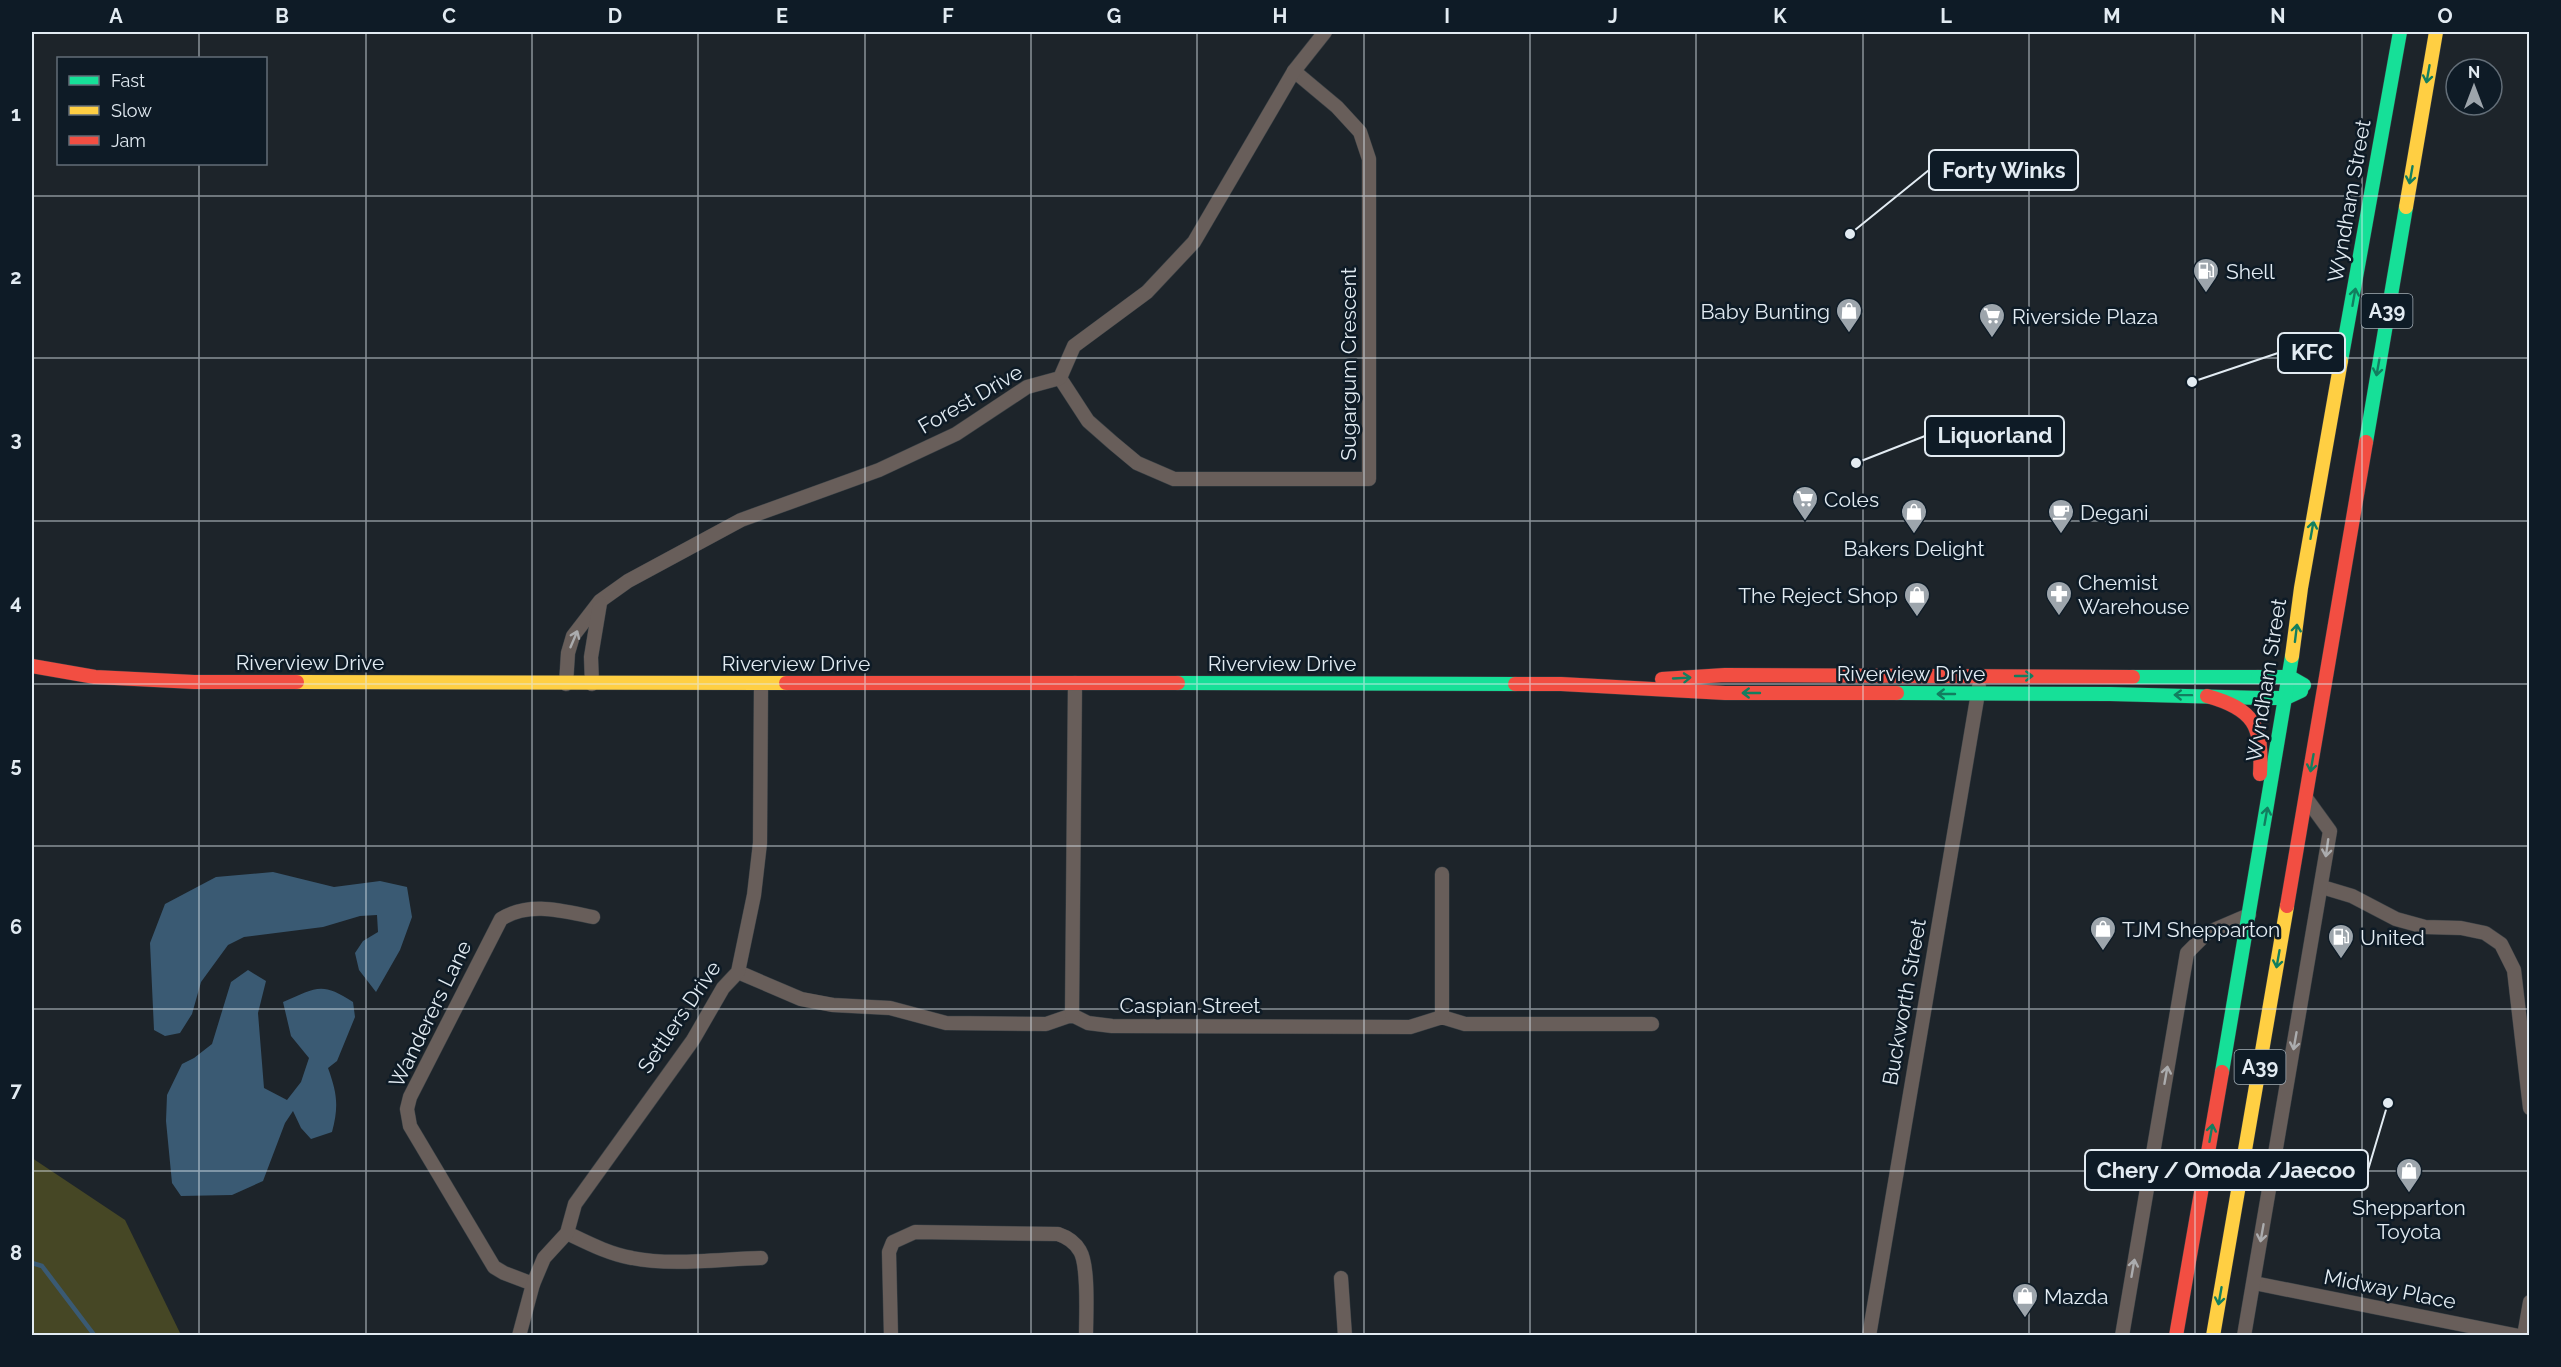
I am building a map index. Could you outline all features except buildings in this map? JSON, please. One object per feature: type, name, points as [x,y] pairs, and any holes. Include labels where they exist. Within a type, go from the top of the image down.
[{"type":"main road","name":"Wyndham Street","points":[[2176,1335],[2290,677],[2301,588],[2400,32]]},
{"type":"main road","name":"A39","points":[[2213,1335],[2436,32]]},
{"type":"main road","points":[[2379,155],[2398,143],[2421,117]]},
{"type":"main road","points":[[2286,698],[2308,687],[2319,654],[2350,482],[2367,433]]},
{"type":"main road","name":"Riverview Drive","points":[[32,666],[95,677],[143,681],[566,684],[1561,684],[1725,693],[2286,698]]},
{"type":"main road","name":"Riverview Drive","points":[[1561,684],[1725,675],[2290,677]]},
{"type":"main road","points":[[2290,677],[2308,687],[2316,695],[2319,705],[2318,728]]},
{"type":"main road","points":[[2207,696],[2226,700],[2248,712],[2261,739],[2258,790],[2247,861],[2249,913]]},
{"type":"street","points":[[1060,378],[1074,346],[1147,292],[1194,242],[1294,71],[1325,32]]},
{"type":"street","name":"Sugargum Crescent","points":[[1060,378],[1088,421],[1137,464],[1174,479],[1369,479],[1369,159],[1360,132],[1337,107],[1294,71]]},
{"type":"street","name":"Forest Drive","points":[[566,684],[568,653],[573,636],[600,601],[628,581],[741,520],[879,470],[956,434],[1027,387],[1060,378]]},
{"type":"street","points":[[592,684],[591,657],[600,601]]},
{"type":"street","name":"Buckworth Street","points":[[1869,1335],[1980,676]]},
{"type":"street","points":[[738,972],[801,999],[833,1005],[890,1008],[946,1023],[1046,1024],[1072,1015],[1075,683]]},
{"type":"street","name":"Settlers Drive","points":[[519,1335],[533,1284],[549,1251],[567,1233],[575,1204],[580,1195],[693,1040],[723,988],[738,972],[754,895],[760,843],[761,684]]},
{"type":"street","points":[[2244,1335],[2330,831],[2306,798]]},
{"type":"street","points":[[1442,874],[1442,1017],[1465,1024],[1652,1024]]},
{"type":"street","points":[[2322,887],[2352,896],[2396,919],[2426,927],[2461,928],[2485,933],[2501,944],[2514,970],[2529,1108]]},
{"type":"street","name":"Wanderers Lane","points":[[533,1284],[494,1267],[410,1125],[407,1109],[410,1096],[501,919],[511,912],[524,909],[553,909],[593,917]]},
{"type":"street","points":[[2125,1332],[2187,953],[2207,933],[2249,913]]},
{"type":"street","name":"Caspian Street","points":[[1072,1015],[1088,1023],[1112,1026],[1410,1027],[1442,1017]]},
{"type":"street","points":[[891,1335],[888,1252],[898,1238],[915,1232],[1058,1234],[1067,1237],[1079,1248],[1084,1262],[1086,1335]]},
{"type":"street","points":[[567,1233],[611,1253],[632,1258],[670,1260],[761,1258]]},
{"type":"street","points":[[1341,1278],[1345,1335]]},
{"type":"street","name":"Midway Place","points":[[2254,1283],[2519,1335]]},
{"type":"street","points":[[2524,1335],[2529,1302]]},
{"type":"green space","points":[[32,1158],[125,1220],[181,1335],[32,1335]]},
{"type":"water","points":[[273,872],[334,887],[380,881],[407,887],[412,917],[400,950],[376,992],[359,970],[355,953],[363,941],[378,932],[377,915],[360,916],[323,927],[244,937],[228,945],[201,982],[192,1014],[180,1033],[165,1036],[154,1030],[150,943],[165,904],[216,877]]},
{"type":"water","points":[[248,970],[266,981],[258,1013],[264,1088],[287,1100],[301,1082],[309,1058],[291,1036],[283,1002],[311,990],[325,989],[353,1002],[355,1017],[337,1061],[328,1068],[336,1100],[336,1115],[332,1132],[311,1139],[301,1128],[293,1111],[285,1123],[263,1181],[232,1195],[181,1196],[172,1183],[166,1121],[167,1095],[182,1064],[212,1044],[231,982]]},
{"type":"waterway","points":[[32,1263],[42,1266],[95,1336]]},
{"type":"traffic: fast","points":[[2341,361],[2400,32]]},
{"type":"traffic: fast","points":[[2366,442],[2406,207]]},
{"type":"traffic: fast","points":[[2222,1072],[2292,656]]},
{"type":"traffic: fast","points":[[2133,677],[2258,677]]},
{"type":"traffic: fast","points":[[2258,677],[2290,677],[2304,685]]},
{"type":"traffic: fast","points":[[1178,683],[1515,684]]},
{"type":"traffic: fast","points":[[2262,698],[2286,698],[2301,691]]},
{"type":"traffic: fast","points":[[1897,693],[2110,694],[2262,698]]},
{"type":"traffic: slow","points":[[2406,207],[2436,32]]},
{"type":"traffic: slow","points":[[2292,656],[2301,588],[2341,361]]},
{"type":"traffic: slow","points":[[297,682],[786,683]]},
{"type":"traffic: slow","points":[[2213,1336],[2287,906]]},
{"type":"traffic: jam","points":[[2287,906],[2366,442]]},
{"type":"traffic: jam","points":[[32,666],[95,677],[194,682],[297,682]]},
{"type":"traffic: jam","points":[[1662,679],[1725,675],[2133,677]]},
{"type":"traffic: jam","points":[[786,683],[1178,683]]},
{"type":"traffic: jam","points":[[1515,684],[1561,684],[1725,693],[1897,693]]},
{"type":"traffic: jam","points":[[2207,696],[2236,707],[2252,722],[2260,743],[2260,774]]},
{"type":"traffic: jam","points":[[2176,1336],[2222,1072]]},
{"type":"place","name":"Forty Winks","points":[[1850,234]]},
{"type":"place","name":"Shell","points":[[2206,294]]},
{"type":"place","name":"Baby Bunting","points":[[1849,334]]},
{"type":"place","name":"Riverside Plaza","points":[[1992,339]]},
{"type":"place","name":"KFC","points":[[2192,382]]},
{"type":"place","name":"Liquorland","points":[[1856,463]]},
{"type":"place","name":"Coles","points":[[1805,522]]},
{"type":"place","name":"Bakers Delight","points":[[1914,535]]},
{"type":"place","name":"Degani","points":[[2061,535]]},
{"type":"place","name":"Chemist Warehouse","points":[[2059,617]]},
{"type":"place","name":"The Reject Shop","points":[[1917,618]]},
{"type":"place","name":"TJM Shepparton","points":[[2103,952]]},
{"type":"place","name":"United","points":[[2341,960]]},
{"type":"place","name":"Chery / Omoda /Jaecoo","points":[[2388,1103]]},
{"type":"place","name":"Shepparton Toyota","points":[[2409,1194]]},
{"type":"place","name":"Mazda","points":[[2025,1319]]}]
